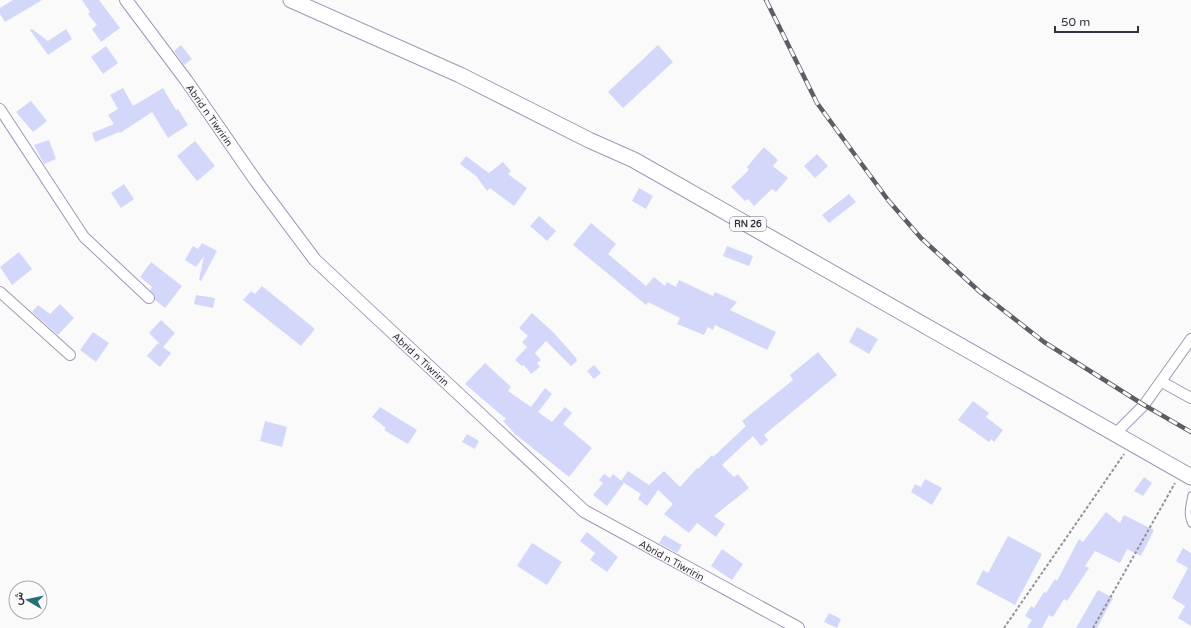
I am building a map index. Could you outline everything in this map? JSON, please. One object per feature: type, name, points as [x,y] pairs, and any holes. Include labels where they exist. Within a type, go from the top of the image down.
[{"type":"main road","name":"RN 26","points":[[291,0],[460,75],[589,140],[634,160],[1186,474]]},
{"type":"street","name":"Abrid n Tiwririn","points":[[126,0],[186,80],[256,181],[320,266],[584,511],[798,628]]},
{"type":"street","points":[[0,109],[84,237],[149,298]]},
{"type":"street","points":[[0,292],[70,355]]},
{"type":"street","points":[[1115,434],[1144,405],[1162,382],[1191,339]]},
{"type":"street","points":[[1162,382],[1191,398]]},
{"type":"lane","points":[[1191,495],[1188,519],[1191,524]]},
{"type":"path","points":[[1004,628],[1132,442]]},
{"type":"path","points":[[1093,628],[1186,474]]},
{"type":"building","points":[[13,0],[42,0],[5,22],[0,14],[0,8]]},
{"type":"building","points":[[82,0],[99,0],[120,28],[101,42],[92,29],[97,25],[88,14],[90,12]]},
{"type":"building","points":[[32,29],[48,41],[66,29],[72,39],[48,55],[30,30]]},
{"type":"building","points":[[181,45],[192,59],[184,65],[174,51]]},
{"type":"building","points":[[658,45],[673,62],[623,108],[608,92]]},
{"type":"building","points":[[106,46],[118,63],[103,74],[91,57]]},
{"type":"building","points":[[123,88],[133,106],[163,88],[176,110],[178,109],[188,125],[168,138],[152,112],[120,133],[119,132],[95,142],[92,133],[114,124],[108,115],[118,109],[110,95]]},
{"type":"building","points":[[31,101],[47,121],[33,132],[16,112]]},
{"type":"building","points":[[49,140],[56,159],[44,164],[34,145]]},
{"type":"building","points":[[195,141],[215,166],[197,181],[177,156]]},
{"type":"building","points":[[764,147],[778,160],[773,166],[788,178],[776,192],[772,189],[754,206],[748,199],[745,201],[731,187],[749,170],[747,167]]},
{"type":"building","points":[[817,154],[828,166],[815,178],[804,166]]},
{"type":"building","points":[[466,156],[489,173],[503,162],[511,171],[508,174],[527,188],[514,206],[490,188],[487,191],[476,176],[460,164]]},
{"type":"building","points":[[124,184],[134,199],[121,208],[111,193]]},
{"type":"building","points":[[639,188],[653,196],[646,209],[632,201]]},
{"type":"building","points":[[849,194],[856,202],[829,223],[822,215]]},
{"type":"building","points":[[539,216],[556,231],[547,241],[530,226]]},
{"type":"building","points":[[591,223],[616,244],[608,254],[646,286],[654,277],[665,286],[667,282],[676,287],[679,280],[713,296],[715,292],[737,302],[730,310],[776,332],[767,350],[715,325],[713,330],[708,327],[704,335],[677,324],[680,318],[648,302],[646,305],[573,245]]},
{"type":"building","points":[[202,243],[217,251],[201,281],[199,280],[204,256],[196,267],[185,260],[193,246],[198,249]]},
{"type":"building","points":[[727,246],[753,256],[749,266],[723,256]]},
{"type":"building","points":[[19,252],[32,269],[12,285],[0,267]]},
{"type":"building","points":[[151,262],[182,286],[165,308],[155,300],[155,296],[150,290],[152,287],[140,277]]},
{"type":"building","points":[[262,286],[315,329],[301,346],[243,300],[251,291],[255,294]]},
{"type":"building","points":[[196,295],[215,298],[213,308],[194,304]]},
{"type":"building","points":[[60,304],[74,318],[58,335],[32,312],[38,305],[50,314]]},
{"type":"building","points":[[532,313],[554,333],[576,358],[577,361],[571,366],[546,341],[535,353],[541,360],[537,363],[540,367],[531,374],[524,365],[522,366],[515,360],[527,347],[522,342],[528,336],[519,328]]},
{"type":"building","points":[[161,320],[175,333],[163,347],[171,353],[160,367],[147,356],[158,343],[162,346],[149,333]]},
{"type":"building","points":[[857,327],[878,339],[869,354],[849,342]]},
{"type":"building","points":[[93,332],[109,343],[96,362],[80,350]]},
{"type":"building","points":[[818,352],[837,375],[764,435],[768,440],[761,446],[753,436],[722,465],[734,477],[738,474],[749,488],[714,516],[725,524],[716,537],[697,523],[689,533],[664,514],[673,504],[658,490],[647,506],[638,499],[641,494],[621,481],[628,471],[649,485],[664,471],[680,487],[697,468],[698,469],[712,455],[713,457],[746,426],[742,421],[793,380],[790,375]]},
{"type":"building","points":[[485,363],[511,387],[508,391],[531,407],[545,388],[552,394],[538,412],[552,422],[565,407],[572,413],[563,424],[592,448],[569,477],[515,434],[503,421],[506,419],[465,384]]},
{"type":"building","points":[[594,365],[601,373],[594,379],[587,371]]},
{"type":"building","points":[[973,401],[989,413],[986,417],[1003,430],[994,442],[991,439],[989,442],[958,420]]},
{"type":"building","points":[[380,407],[417,430],[408,444],[384,430],[386,428],[372,417]]},
{"type":"building","points":[[265,421],[287,427],[282,447],[260,441]]},
{"type":"building","points":[[467,434],[479,441],[475,449],[462,442]]},
{"type":"building","points":[[604,474],[610,478],[613,474],[624,483],[607,506],[593,495],[603,483],[599,480]]},
{"type":"building","points":[[1144,477],[1152,483],[1143,496],[1134,491]]},
{"type":"building","points":[[925,479],[942,488],[932,505],[911,492],[915,484],[921,487]]},
{"type":"building","points":[[1106,512],[1120,523],[1124,515],[1154,530],[1141,556],[1127,549],[1120,563],[1095,551],[1085,566],[1089,568],[1067,601],[1064,599],[1053,617],[1049,615],[1042,628],[1027,628],[1032,620],[1025,616],[1031,606],[1034,608],[1044,592],[1046,593],[1055,579],[1057,581],[1079,539],[1083,542]]},
{"type":"building","points":[[587,532],[618,557],[607,572],[590,560],[595,553],[580,541]]},
{"type":"building","points":[[664,535],[682,545],[677,553],[659,543]]},
{"type":"building","points":[[1008,536],[1042,554],[1015,605],[976,584],[983,570],[988,573]]},
{"type":"building","points":[[532,543],[562,562],[547,585],[517,566]]},
{"type":"building","points":[[1183,548],[1191,553],[1191,626],[1178,618],[1185,606],[1172,598],[1188,568],[1176,561]]},
{"type":"building","points":[[722,549],[743,564],[732,580],[711,566]]},
{"type":"building","points":[[1098,590],[1113,598],[1097,628],[1076,628]]},
{"type":"building","points":[[829,613],[841,619],[837,628],[824,622]]},
{"type":"railway","points":[[766,0],[817,103],[888,200],[921,238],[980,292],[1044,342],[1144,405],[1191,432]]}]
